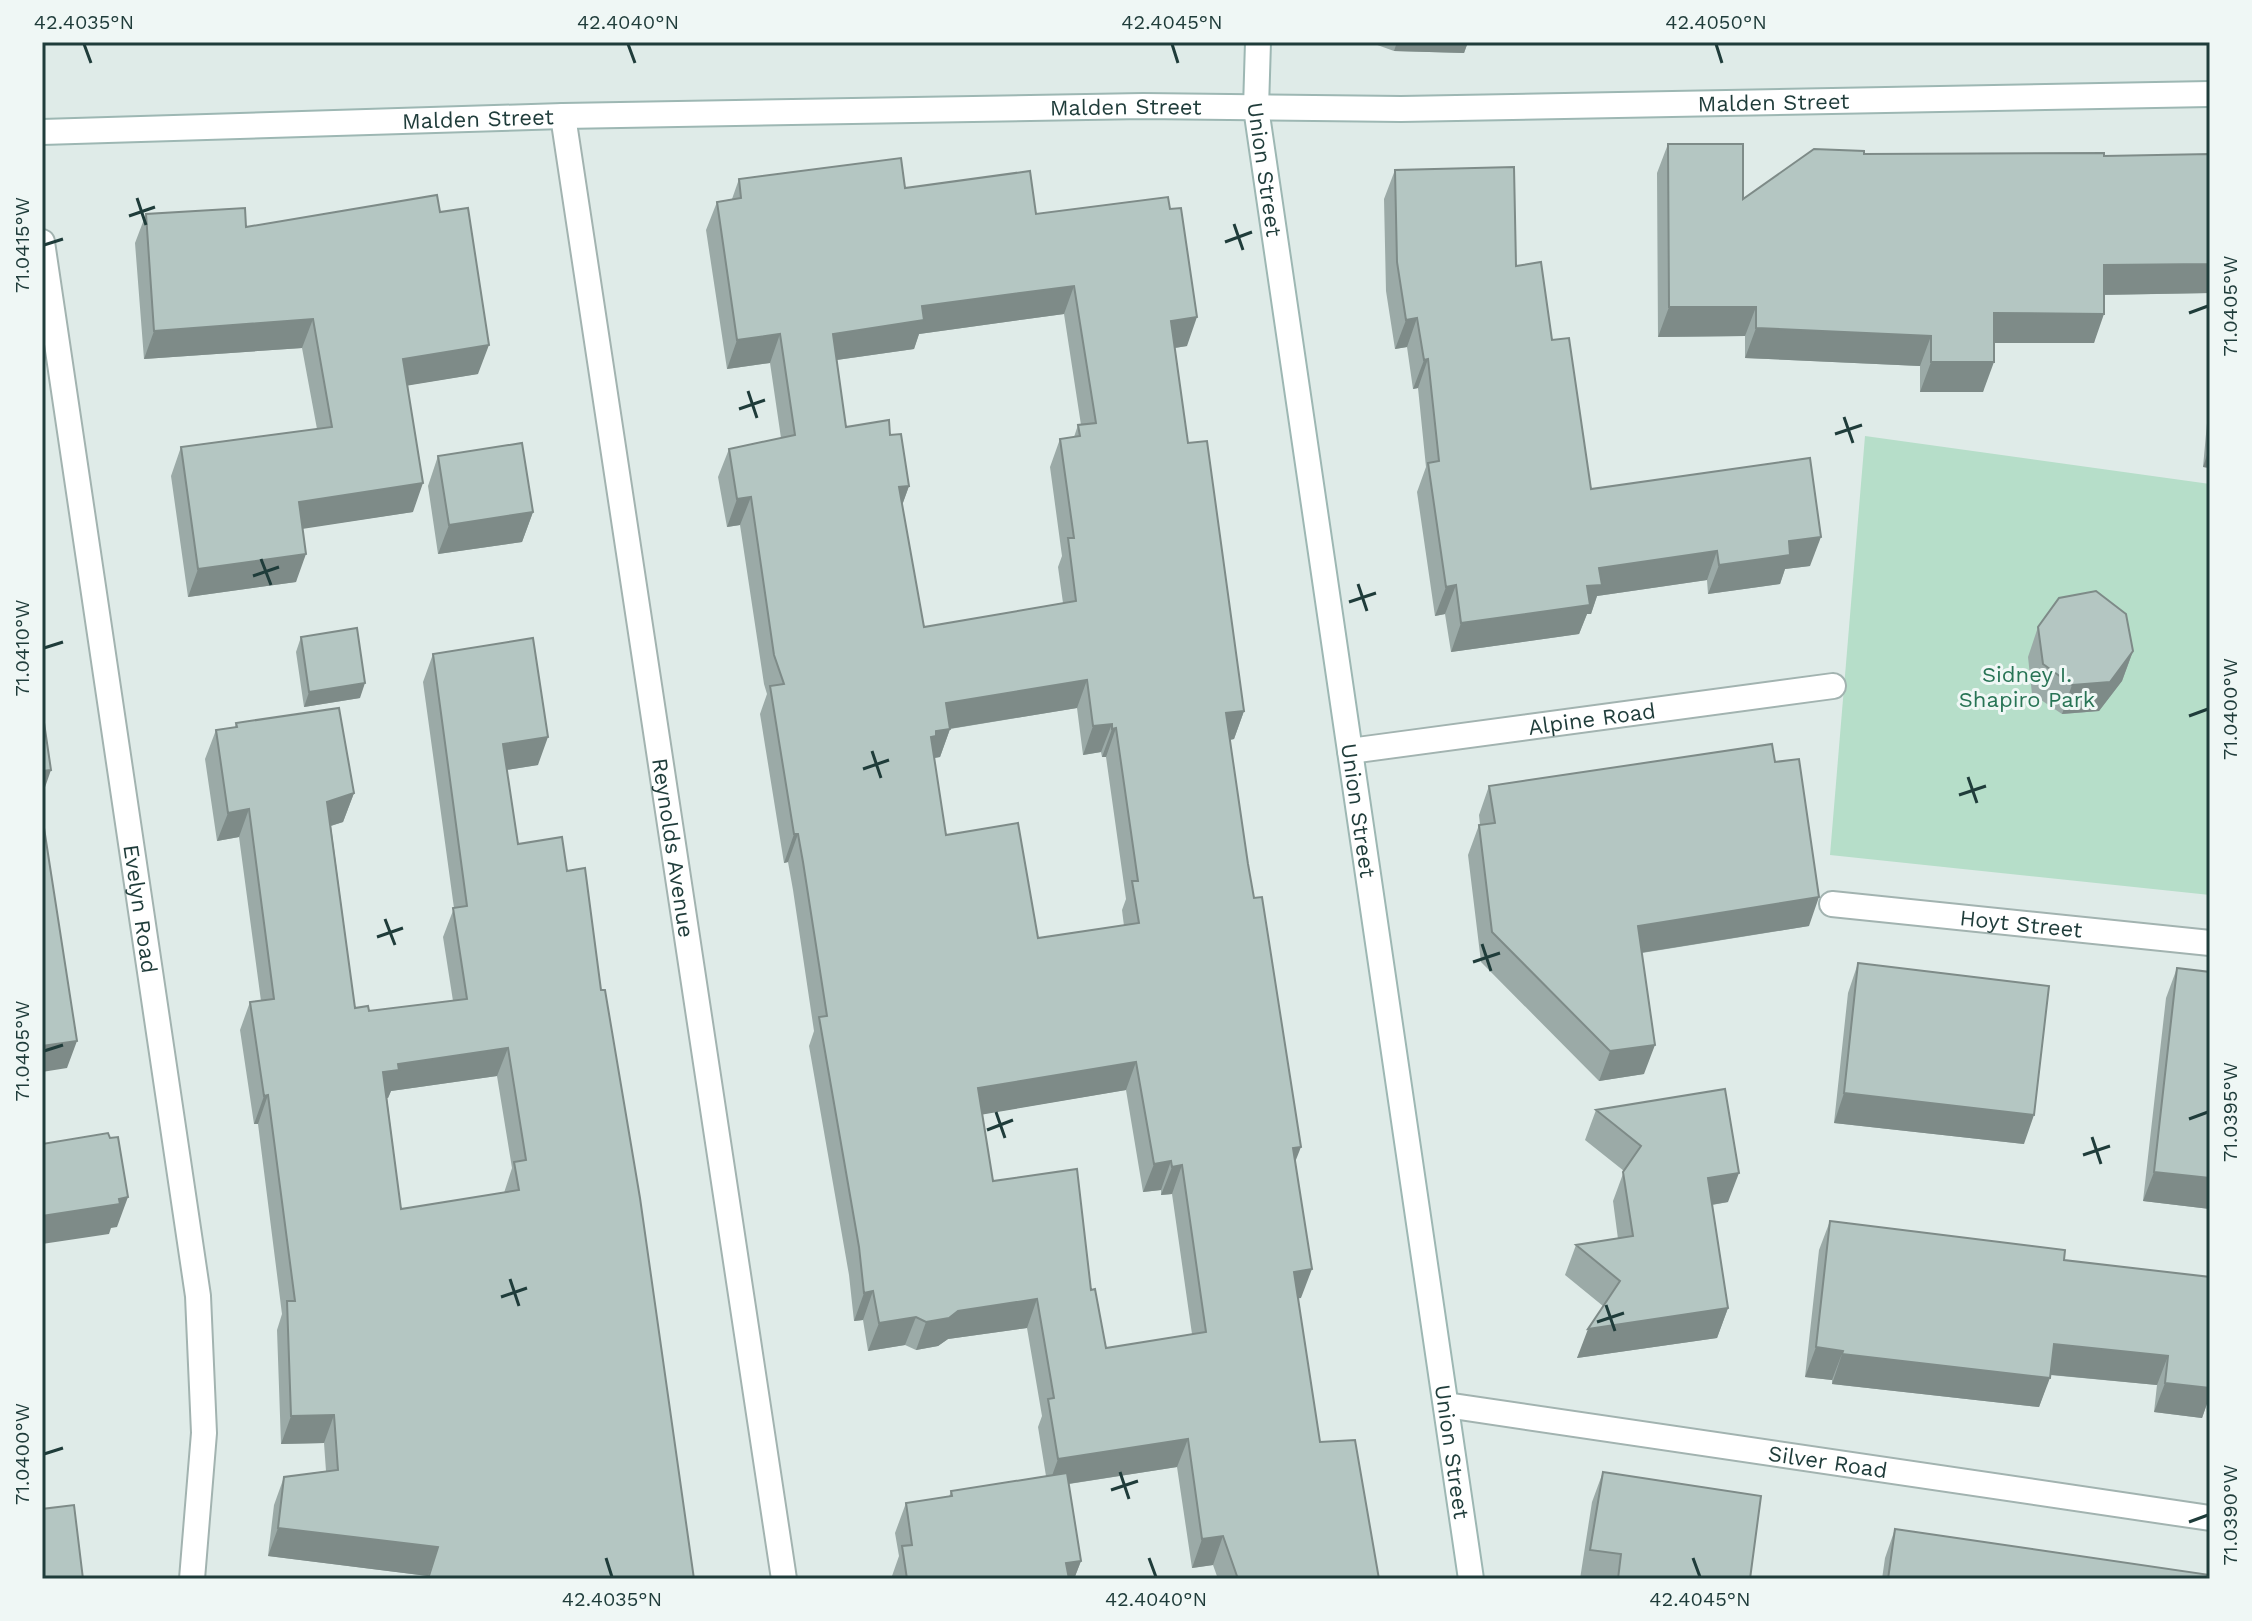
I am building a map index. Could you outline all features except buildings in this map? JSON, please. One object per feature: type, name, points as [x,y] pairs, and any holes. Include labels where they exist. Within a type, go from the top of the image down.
[{"type":"street","name":"Union Street","points":[[1258,42],[1256,108],[1471,1579]]},
{"type":"street","name":"Malden Street","points":[[42,132],[563,116],[1417,109],[2210,94]]},
{"type":"street","name":"Reynolds Avenue","points":[[563,116],[784,1579]]},
{"type":"street","name":"Evelyn Road","points":[[42,242],[198,1296],[204,1433],[192,1579]]},
{"type":"street","name":"Alpine Road","points":[[1350,751],[1833,686]]},
{"type":"street","name":"Hoyt Street","points":[[1832,904],[2210,943]]},
{"type":"street","name":"Silver Road","points":[[1446,1405],[2210,1518]]},
{"type":"green space","name":"Sidney I. Shapiro Park","points":[[1865,436],[2210,484],[2210,895],[1830,855]]}]
